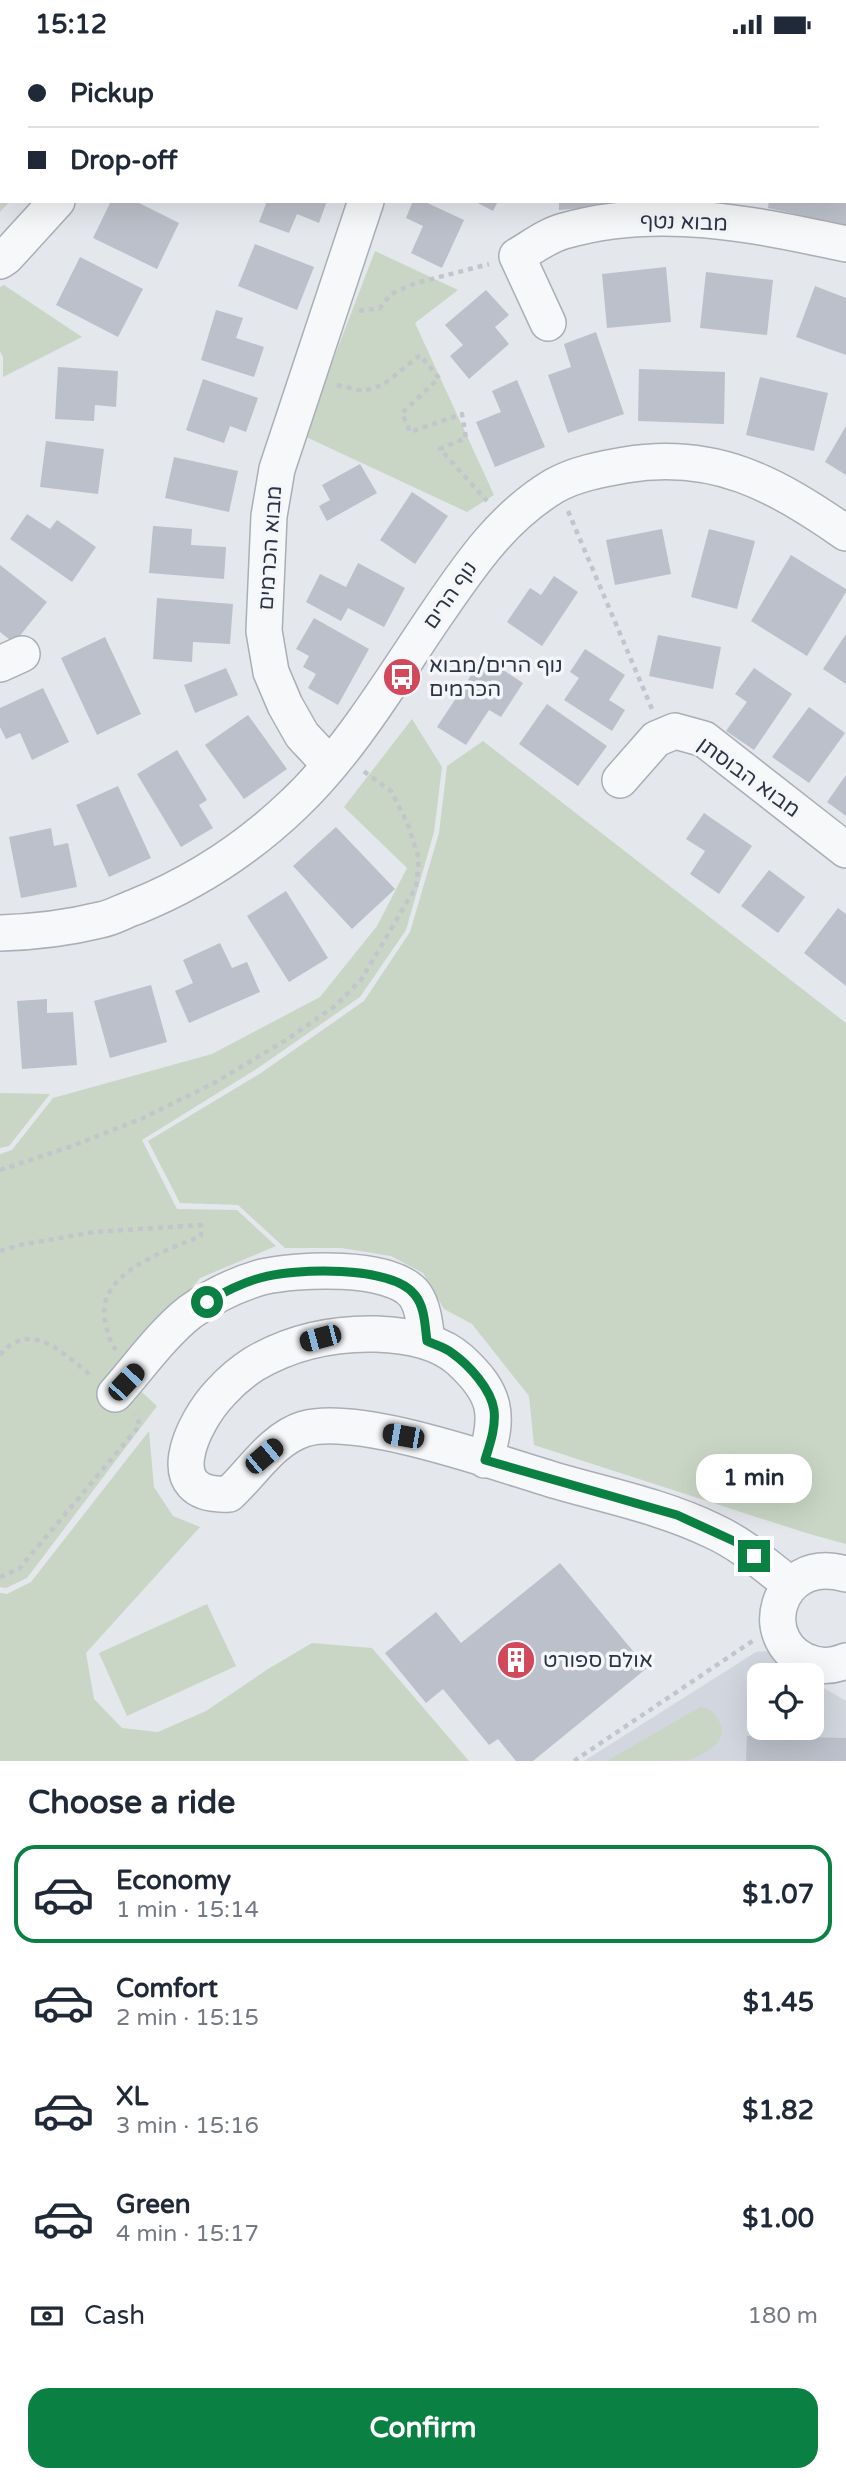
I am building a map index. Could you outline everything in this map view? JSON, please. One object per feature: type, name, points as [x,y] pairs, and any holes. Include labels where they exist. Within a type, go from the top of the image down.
[{"type":"street","points":[[0,261],[55,203]]},
{"type":"street","name":"מבוא הכרמים","points":[[334,758],[302,735],[271,672],[264,631],[269,516],[277,469],[365,203]]},
{"type":"street","name":"מבוא נטף","points":[[517,256],[562,231],[601,223],[657,217],[730,222],[846,244]]},
{"type":"street","points":[[517,256],[548,323]]},
{"type":"street","name":"נוף הרים","points":[[0,933],[102,920],[197,879],[244,847],[295,803],[334,758],[369,714],[458,581],[492,537],[522,509],[556,485],[614,467],[648,461],[688,461],[727,469],[767,485],[799,501],[846,533]]},
{"type":"street","name":"מבוא הבוסתן","points":[[663,736],[675,731],[704,739],[846,850]]},
{"type":"street","points":[[620,780],[656,739],[663,736]]},
{"type":"street","points":[[126,1382],[189,1313],[225,1291],[261,1277],[301,1271],[344,1271],[379,1276],[404,1286],[415,1295],[420,1306],[427,1341]]},
{"type":"street","points":[[485,1460],[494,1429],[494,1408],[486,1390],[471,1370],[450,1351],[427,1341],[372,1334],[320,1338],[290,1346],[253,1365],[221,1392],[201,1419],[187,1448],[185,1468],[189,1480],[201,1491],[214,1495],[229,1494],[264,1456],[304,1429],[331,1426],[403,1436],[485,1460],[677,1515],[736,1542],[791,1585]]},
{"type":"street","points":[[838,1668],[805,1661],[793,1653],[783,1640],[778,1624],[779,1608],[786,1590],[797,1579],[813,1571],[830,1569],[846,1574]]},
{"type":"path","points":[[328,316],[380,308],[391,294],[413,284],[517,256]]},
{"type":"path","points":[[307,378],[363,391],[383,385],[420,355],[439,378],[402,413],[410,432],[463,414],[466,438],[440,449],[506,523]]},
{"type":"path","points":[[556,485],[663,736]]},
{"type":"path","points":[[0,1170],[143,1118],[214,1083],[286,1040],[335,1006],[361,981],[416,887],[419,859],[407,822],[391,791],[334,758]]},
{"type":"path","points":[[0,1251],[94,1232],[201,1225],[201,1236],[139,1264],[118,1279],[107,1297],[103,1317],[140,1425],[19,1570],[0,1577]]},
{"type":"path","points":[[0,1355],[6,1347],[21,1340],[46,1341],[126,1382]]},
{"type":"path","points":[[573,1761],[778,1624]]},
{"type":"shaded area","points":[[767,1651],[784,1663],[747,1663],[747,1740],[824,1740],[824,1688],[846,1701],[846,1761],[584,1761],[756,1652]]},
{"type":"green space","points":[[0,203],[8,203],[0,212]]},
{"type":"green space","points":[[375,251],[458,290],[415,323],[494,495],[467,512],[304,436]]},
{"type":"green space","points":[[4,285],[82,337],[3,377],[3,357],[0,351],[0,287]]},
{"type":"green space","points":[[412,719],[442,767],[434,832],[406,930],[360,997],[258,1068],[142,1140],[177,1209],[237,1210],[276,1246],[200,1278],[122,1374],[157,1406],[27,1578],[6,1588],[0,1587],[0,1154],[12,1150],[53,1098],[212,1054],[320,997],[377,926],[407,868],[344,807]]},
{"type":"green space","points":[[483,741],[846,1023],[846,1544],[534,1445],[529,1396],[472,1324],[444,1309],[423,1273],[391,1256],[341,1248],[285,1248],[238,1205],[180,1203],[148,1141],[261,1073],[364,1001],[410,932],[439,833],[447,766]]},
{"type":"green space","points":[[0,1093],[50,1094],[9,1146],[0,1148]]},
{"type":"green space","points":[[149,1431],[154,1487],[173,1516],[200,1527],[86,1653],[94,1699],[122,1728],[158,1732],[206,1711],[312,1643],[372,1648],[469,1761],[0,1761],[0,1593],[7,1594],[31,1582]]},
{"type":"green space","points":[[207,1604],[236,1666],[127,1716],[99,1653]]},
{"type":"green space","points":[[700,1707],[715,1714],[722,1730],[714,1746],[702,1754],[689,1760],[607,1761]]},
{"type":"building","points":[[110,203],[139,203],[179,223],[157,269],[93,238]]},
{"type":"building","points":[[266,203],[326,203],[319,223],[297,214],[289,233],[259,222]]},
{"type":"building","points":[[412,203],[427,203],[464,220],[442,268],[411,253],[423,226],[406,218]]},
{"type":"building","points":[[478,203],[497,203],[493,211]]},
{"type":"building","points":[[559,203],[640,203],[559,210]]},
{"type":"building","points":[[769,203],[846,203],[846,225],[768,208]]},
{"type":"building","points":[[255,244],[314,267],[297,310],[238,286]]},
{"type":"building","points":[[80,257],[143,289],[118,337],[56,305]]},
{"type":"building","points":[[666,267],[671,322],[607,328],[602,274]]},
{"type":"building","points":[[706,272],[773,280],[767,335],[700,328]]},
{"type":"building","points":[[815,286],[846,298],[846,355],[796,337]]},
{"type":"building","points":[[486,290],[509,315],[495,327],[509,344],[469,379],[450,356],[463,345],[445,325]]},
{"type":"building","points":[[216,310],[243,318],[236,338],[264,347],[254,377],[201,360]]},
{"type":"building","points":[[596,332],[624,414],[568,433],[548,375],[571,367],[564,344]]},
{"type":"building","points":[[58,367],[118,371],[116,407],[95,405],[94,421],[55,419]]},
{"type":"building","points":[[639,369],[725,372],[724,424],[638,421]]},
{"type":"building","points":[[760,377],[828,393],[814,451],[746,435]]},
{"type":"building","points":[[203,379],[258,398],[246,432],[230,426],[224,443],[186,430]]},
{"type":"building","points":[[517,380],[545,447],[495,467],[476,422],[501,412],[492,391]]},
{"type":"building","points":[[846,426],[846,475],[825,462]]},
{"type":"building","points":[[46,441],[104,449],[98,494],[40,487]]},
{"type":"building","points":[[174,457],[238,471],[229,512],[165,498]]},
{"type":"building","points":[[360,464],[377,493],[327,521],[319,506],[330,500],[322,485]]},
{"type":"building","points":[[412,492],[448,516],[415,564],[380,540]]},
{"type":"building","points":[[27,514],[50,529],[57,520],[96,547],[72,582],[10,539]]},
{"type":"building","points":[[153,526],[192,529],[191,545],[226,547],[224,579],[149,573]]},
{"type":"building","points":[[662,529],[671,574],[615,585],[606,540]]},
{"type":"building","points":[[709,529],[755,541],[737,609],[691,597]]},
{"type":"building","points":[[791,555],[846,589],[807,656],[751,621]]},
{"type":"building","points":[[358,563],[405,588],[384,627],[348,608],[341,621],[306,602],[320,574],[346,587]]},
{"type":"building","points":[[0,565],[47,602],[14,643],[0,632]]},
{"type":"building","points":[[554,576],[578,592],[542,646],[507,622],[530,588],[541,595]]},
{"type":"building","points":[[157,598],[233,604],[230,644],[193,642],[192,662],[153,659]]},
{"type":"building","points":[[314,618],[369,649],[338,705],[308,688],[316,674],[303,667],[309,656],[296,649]]},
{"type":"building","points":[[846,634],[846,684],[823,669]]},
{"type":"building","points":[[658,635],[721,647],[713,689],[649,676]]},
{"type":"building","points":[[105,637],[141,714],[97,735],[61,658]]},
{"type":"building","points":[[585,649],[625,675],[609,700],[625,710],[612,731],[564,700],[579,678],[570,672]]},
{"type":"building","points":[[483,657],[523,683],[501,717],[489,710],[466,745],[437,727]]},
{"type":"building","points":[[226,668],[238,695],[195,713],[184,685]]},
{"type":"building","points":[[754,668],[792,694],[754,750],[726,731],[747,702],[735,694]]},
{"type":"building","points":[[43,688],[69,742],[32,760],[20,733],[6,739],[0,727],[0,708]]},
{"type":"building","points":[[547,704],[607,746],[578,786],[519,744]]},
{"type":"building","points":[[809,707],[845,733],[809,783],[772,757]]},
{"type":"building","points":[[248,715],[287,769],[244,799],[205,745]]},
{"type":"building","points":[[177,750],[207,800],[199,805],[213,828],[181,847],[137,774]]},
{"type":"building","points":[[846,775],[846,816],[827,802]]},
{"type":"building","points":[[118,786],[151,858],[109,877],[76,805]]},
{"type":"building","points":[[704,813],[752,846],[719,894],[690,874],[705,851],[686,839]]},
{"type":"building","points":[[336,827],[395,889],[352,929],[293,866]]},
{"type":"building","points":[[51,828],[54,846],[68,843],[77,887],[21,898],[9,837]]},
{"type":"building","points":[[769,870],[805,897],[778,933],[741,906]]},
{"type":"building","points":[[286,891],[328,958],[289,982],[247,916]]},
{"type":"building","points":[[838,908],[846,914],[846,986],[804,953]]},
{"type":"building","points":[[220,943],[232,968],[247,962],[260,992],[189,1023],[175,991],[193,983],[183,960]]},
{"type":"building","points":[[151,985],[167,1042],[110,1058],[94,1001]]},
{"type":"building","points":[[47,999],[47,1013],[73,1012],[77,1065],[22,1069],[17,1001]]},
{"type":"building","name":"אולם ספורט","points":[[560,1563],[647,1668],[533,1761],[516,1761],[498,1739],[489,1745],[443,1689],[426,1703],[385,1653],[436,1612],[461,1643]]},
{"type":"building","points":[[747,1736],[747,1740],[846,1738],[846,1761],[746,1761]]},
{"type":"place","name":"נוף הרים/מבוא הכרמים","points":[[402,677]]},
{"type":"place","name":"אולם ספורט","points":[[516,1660]]},
{"type":"route","points":[[207,1302],[225,1291],[261,1277],[301,1271],[344,1271],[379,1276],[404,1286],[415,1295],[420,1306],[427,1341],[450,1351],[471,1370],[486,1390],[494,1408],[494,1429],[485,1460],[677,1515],[736,1542],[754,1556]]}]
